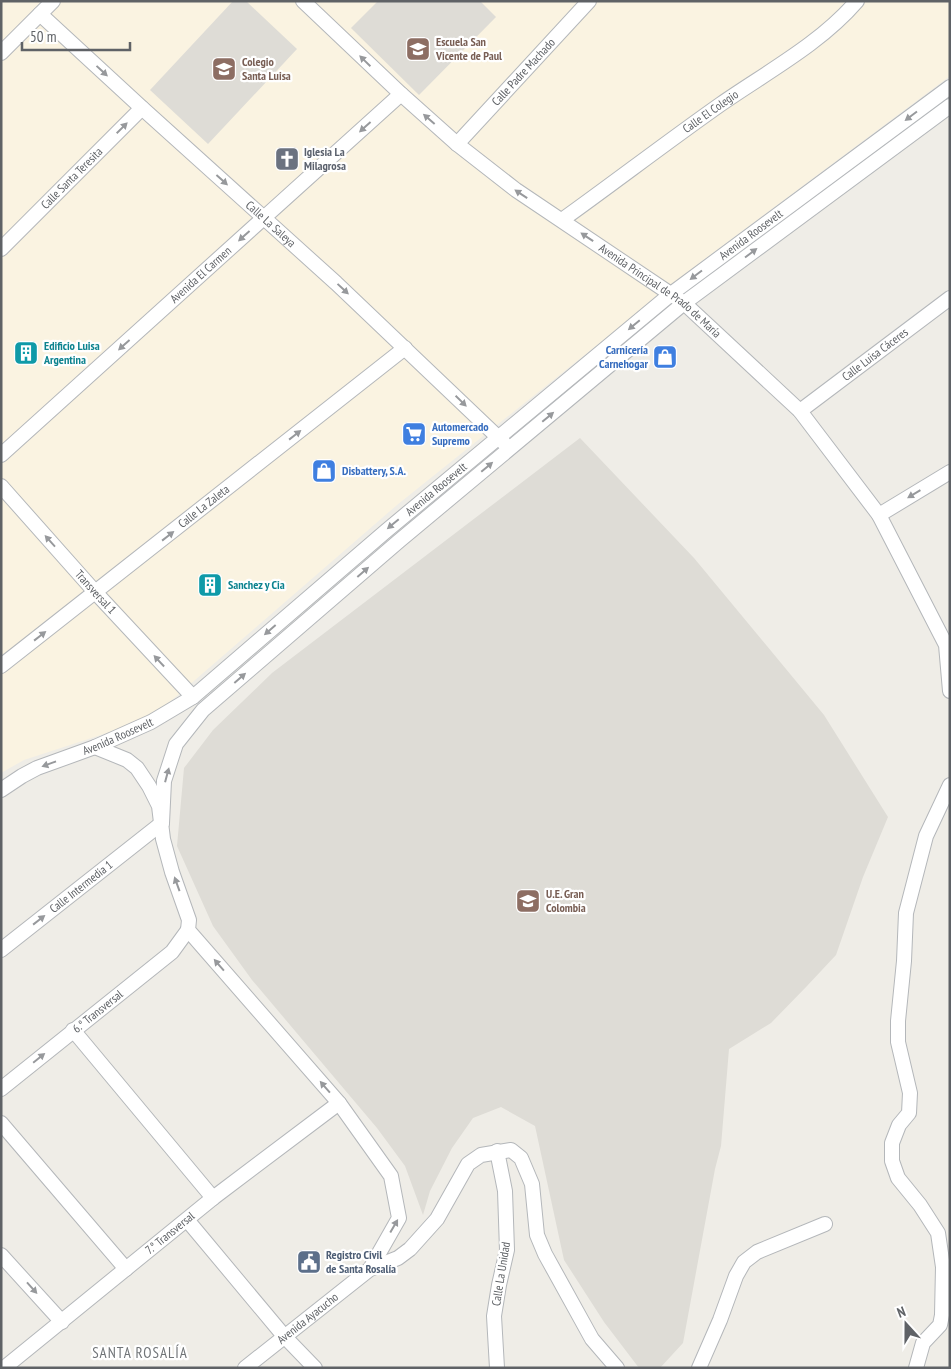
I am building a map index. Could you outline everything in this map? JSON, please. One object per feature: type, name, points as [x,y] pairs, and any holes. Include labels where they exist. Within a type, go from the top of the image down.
[{"type":"street","points":[[1,53],[53,1]]},
{"type":"street","name":"Avenida Principal de Prado de María","points":[[303,1],[457,144],[516,190],[684,303],[800,411],[879,515],[948,645]]},
{"type":"street","name":"Calle Padre Machado","points":[[457,144],[590,1]]},
{"type":"street","name":"Calle El Colegio","points":[[562,220],[720,105],[812,42],[844,15],[857,1]]},
{"type":"street","name":"Calle La Saleya","points":[[40,14],[405,348],[510,448]]},
{"type":"street","name":"Avenida Roosevelt","points":[[1,790],[38,768],[94,747],[151,722],[193,697],[386,531],[671,294],[948,92]]},
{"type":"street","name":"Avenida El Carmen","points":[[1,455],[401,94]]},
{"type":"street","name":"Avenida Roosevelt","points":[[162,823],[164,781],[176,744],[203,710],[510,448],[684,303],[950,106]]},
{"type":"street","name":"Calle Santa Teresita","points":[[1,249],[142,108]]},
{"type":"street","name":"Calle Luisa Cáceres","points":[[800,411],[950,298]]},
{"type":"street","name":"Calle La Zaleta","points":[[1,666],[405,348]]},
{"type":"street","points":[[879,515],[950,472]]},
{"type":"street","name":"Transversal 1","points":[[1,486],[96,593],[193,697]]},
{"type":"street","points":[[948,645],[950,691]]},
{"type":"street","points":[[94,747],[127,760],[137,768],[159,806],[165,847],[189,920],[188,930],[339,1103],[391,1176],[398,1218],[370,1269]]},
{"type":"street","points":[[916,1368],[923,1343],[940,1325],[943,1267],[938,1233],[920,1205],[898,1178],[892,1161],[892,1143],[899,1125],[910,1113],[910,1093],[898,1042],[898,1021],[906,913],[926,836],[950,785]]},
{"type":"street","name":"Calle Intermedia 1","points":[[1,950],[162,823]]},
{"type":"street","name":"6.° Transversal","points":[[1,1089],[172,952],[188,930]]},
{"type":"street","points":[[73,1030],[213,1198]]},
{"type":"street","name":"7.° Transversal","points":[[4,1368],[188,1221],[213,1198],[339,1103]]},
{"type":"street","points":[[1,1123],[126,1269]]},
{"type":"street","points":[[370,1269],[398,1258],[410,1249],[437,1219],[468,1164],[481,1155],[511,1150],[521,1158],[532,1184],[537,1235],[545,1254],[592,1339],[617,1368]]},
{"type":"street","name":"Calle La Unidad","points":[[497,1151],[505,1191],[507,1250],[498,1285],[494,1316],[497,1368]]},
{"type":"street","points":[[188,1221],[284,1336],[315,1368]]},
{"type":"street","points":[[699,1368],[720,1320],[727,1297],[744,1262],[757,1252],[825,1224]]},
{"type":"street","points":[[1,1255],[62,1322]]},
{"type":"street","name":"Avenida Ayacucho","points":[[245,1368],[370,1269]]},
{"type":"shaded area","points":[[1,1],[950,1],[950,76],[702,261],[397,505],[165,706],[146,718],[119,729],[24,760],[1,773]]},
{"type":"shaded area","name":"Colegio Santa Luisa","points":[[233,1],[246,1],[297,49],[208,144],[150,90]]},
{"type":"shaded area","name":"Escuela San Vicente de Paul","points":[[378,1],[480,1],[496,17],[419,95],[351,28]]},
{"type":"shaded area","name":"U.E. Gran Colombia","points":[[580,438],[694,558],[824,715],[888,817],[863,877],[836,955],[771,1023],[729,1049],[721,1146],[715,1169],[683,1343],[660,1368],[639,1368],[604,1322],[564,1260],[535,1126],[501,1107],[473,1118],[452,1148],[430,1191],[423,1215],[405,1166],[377,1128],[252,980],[213,926],[177,846],[184,768],[213,730],[272,673]]},
{"type":"place","name":"Escuela San Vicente de Paul","points":[[418,49]]},
{"type":"place","name":"Colegio Santa Luisa","points":[[224,69]]},
{"type":"place","name":"Iglesia La Milagrosa","points":[[287,159]]},
{"type":"place","name":"Edificio Luisa Argentina","points":[[26,353]]},
{"type":"place","name":"Carnicería Carnehogar","points":[[665,357]]},
{"type":"place","name":"Automercado Supremo","points":[[414,434]]},
{"type":"place","name":"Disbattery, S.A.","points":[[324,471]]},
{"type":"place","name":"Sanchez y Cia","points":[[210,585]]},
{"type":"place","name":"U.E. Gran Colombia","points":[[528,901]]},
{"type":"place","name":"Registro Civil de Santa Rosalía","points":[[309,1262]]},
{"type":"district","name":"SANTA ROSALÍA","points":[[140,1353]]}]
